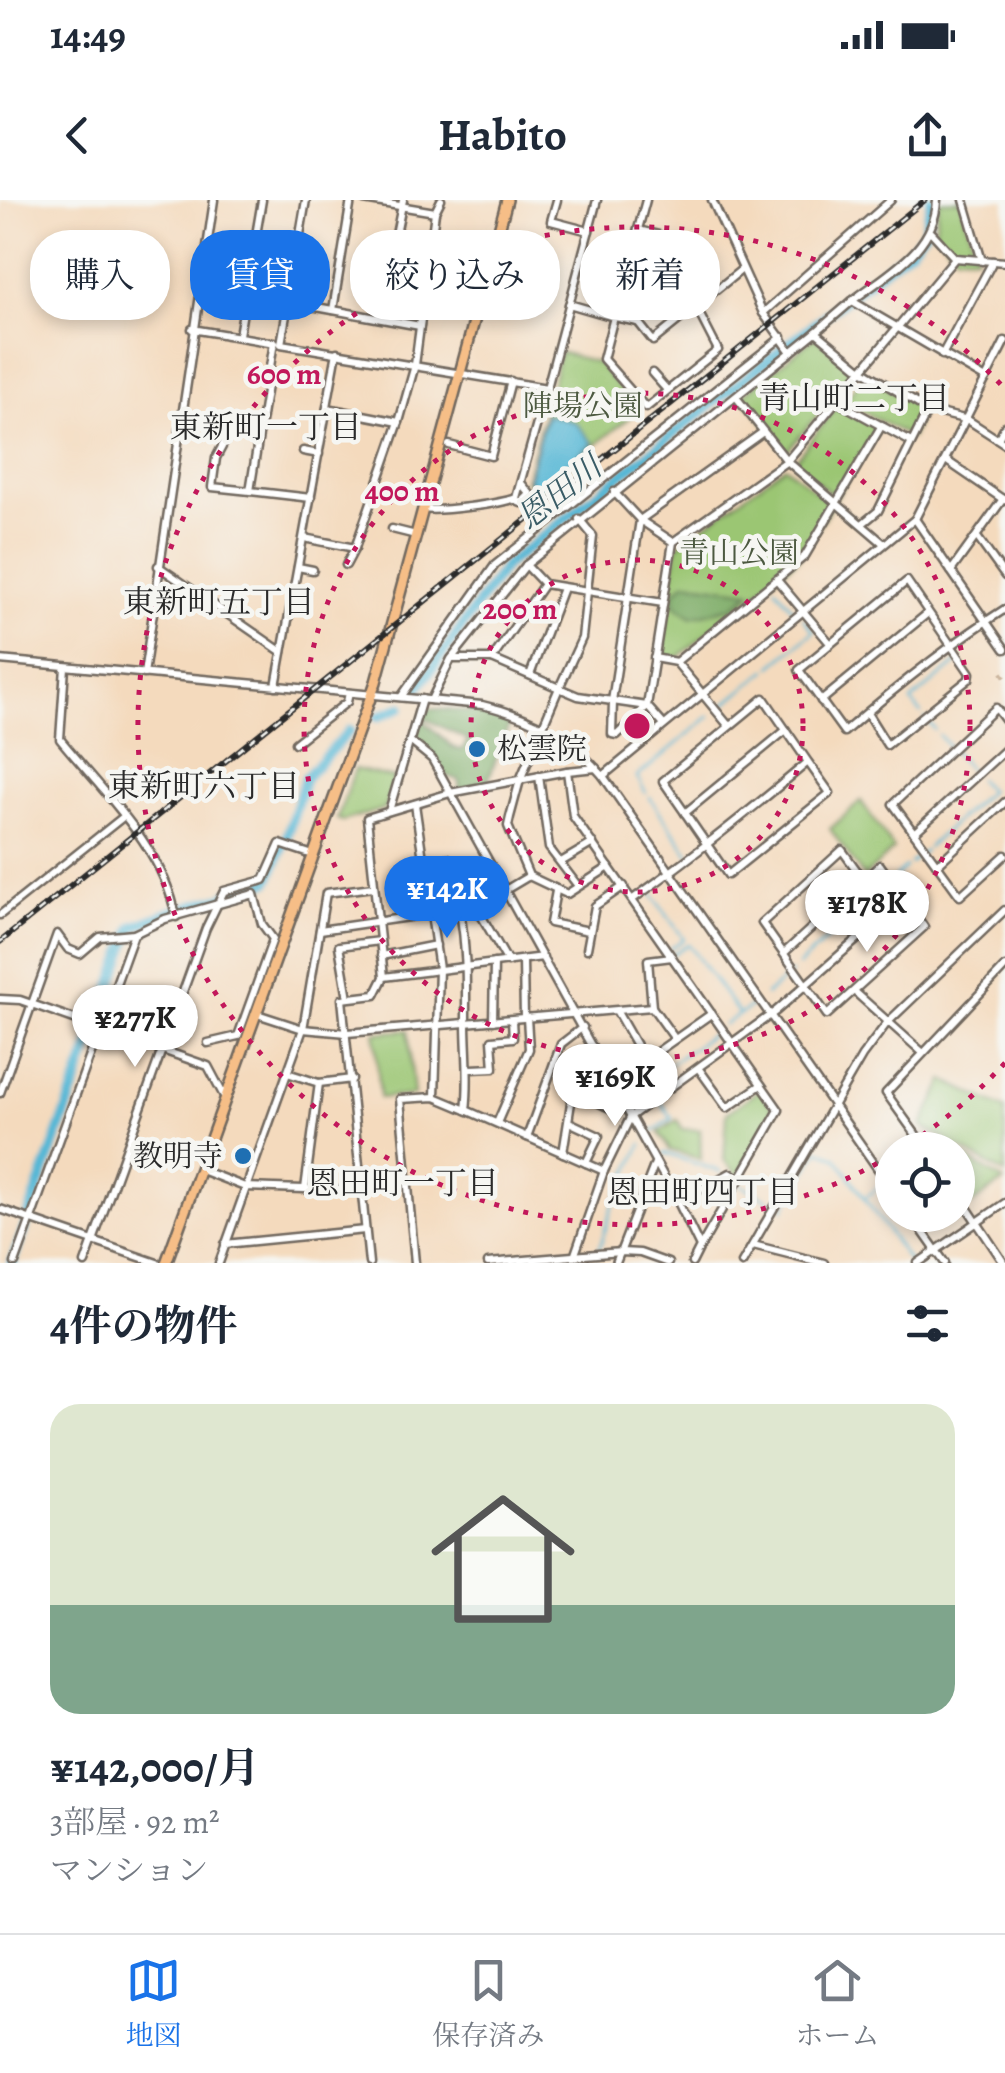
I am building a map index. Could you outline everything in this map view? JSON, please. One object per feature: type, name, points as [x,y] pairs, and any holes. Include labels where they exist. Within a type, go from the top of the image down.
[{"type":"highway","points":[[166,1263],[226,1100],[244,1035],[257,1014],[371,694],[508,200]]},
{"type":"street","points":[[144,674],[214,200]]},
{"type":"street","points":[[240,335],[262,200]]},
{"type":"street","points":[[301,230],[306,200]]},
{"type":"street","points":[[333,310],[351,200]]},
{"type":"street","points":[[364,200],[403,203],[435,212]]},
{"type":"street","points":[[346,565],[399,422],[415,365],[435,212],[441,200]]},
{"type":"street","points":[[557,200],[551,221],[585,230]]},
{"type":"street","points":[[589,230],[597,200]]},
{"type":"street","points":[[638,230],[646,200]]},
{"type":"street","points":[[712,200],[763,313],[791,352]]},
{"type":"street","points":[[763,313],[891,200]]},
{"type":"street","points":[[389,812],[426,699],[451,659],[526,565],[578,518],[816,332],[932,234],[936,200]]},
{"type":"street","points":[[964,200],[982,260]]},
{"type":"street","points":[[397,230],[403,203]]},
{"type":"street","points":[[932,234],[954,258],[1005,262]]},
{"type":"street","points":[[764,432],[640,520],[612,702],[612,734],[616,735],[646,706],[673,542],[786,460],[954,258]]},
{"type":"street","points":[[942,355],[993,261]]},
{"type":"street","points":[[514,500],[580,264]]},
{"type":"street","points":[[720,286],[741,270]]},
{"type":"street","points":[[852,301],[986,379]]},
{"type":"street","points":[[569,304],[580,307]]},
{"type":"street","points":[[330,309],[350,313]]},
{"type":"street","points":[[250,491],[259,428],[284,320]]},
{"type":"street","points":[[389,320],[420,326]]},
{"type":"street","points":[[613,320],[603,359],[646,408],[718,350],[702,320]]},
{"type":"street","points":[[628,320],[637,322],[653,340],[678,320]]},
{"type":"street","points":[[192,329],[547,388]]},
{"type":"street","points":[[816,332],[862,370],[928,410],[968,420],[1001,441],[1005,426]]},
{"type":"street","points":[[400,698],[495,565],[782,337]]},
{"type":"street","points":[[602,776],[915,519],[1005,341]]},
{"type":"street","points":[[276,686],[337,352]]},
{"type":"street","points":[[652,373],[666,390]]},
{"type":"street","points":[[449,444],[491,456],[511,381]]},
{"type":"street","points":[[736,396],[786,460],[883,543]]},
{"type":"street","points":[[836,400],[911,442]]},
{"type":"street","points":[[327,408],[399,422]]},
{"type":"street","points":[[862,524],[878,511],[928,410]]},
{"type":"street","points":[[259,428],[234,424],[216,458],[212,487],[311,498]]},
{"type":"street","points":[[676,662],[777,580],[818,540],[882,426]]},
{"type":"street","points":[[303,451],[319,454]]},
{"type":"street","points":[[947,461],[1004,500],[951,572]]},
{"type":"street","points":[[423,509],[445,513],[466,504],[514,500],[521,503],[530,494],[520,482]]},
{"type":"street","points":[[614,492],[640,520],[673,542]]},
{"type":"street","points":[[578,518],[593,536],[582,638],[520,780],[508,826],[529,876],[556,891],[567,894],[609,867]]},
{"type":"street","points":[[915,519],[1005,649]]},
{"type":"street","points":[[392,529],[416,536]]},
{"type":"street","points":[[976,537],[1005,576]]},
{"type":"street","points":[[304,538],[355,548]]},
{"type":"street","points":[[526,565],[544,584],[663,603]]},
{"type":"street","points":[[158,566],[282,652]]},
{"type":"street","points":[[298,567],[313,570]]},
{"type":"street","points":[[777,580],[828,642]]},
{"type":"street","points":[[866,713],[887,745],[969,678],[970,672],[951,644],[906,582],[828,642],[799,670],[844,732],[866,713],[951,644],[1005,609]]},
{"type":"street","points":[[492,660],[544,584]]},
{"type":"street","points":[[530,674],[563,588]]},
{"type":"street","points":[[822,701],[928,613]]},
{"type":"street","points":[[654,658],[676,662],[728,725]]},
{"type":"street","points":[[451,659],[492,660],[559,688],[646,706],[663,724]]},
{"type":"street","points":[[0,660],[493,707],[543,726],[596,768],[875,1164]]},
{"type":"street","points":[[64,666],[60,739],[124,817],[174,895],[176,917]]},
{"type":"street","points":[[295,742],[348,702],[349,692]]},
{"type":"street","points":[[764,698],[786,730],[830,793],[728,875],[663,781],[764,698]]},
{"type":"street","points":[[1005,720],[996,708],[892,804],[960,896],[1005,855]]},
{"type":"street","points":[[685,813],[786,730]]},
{"type":"street","points":[[410,742],[432,759],[576,1014],[700,1247]]},
{"type":"street","points":[[914,833],[1005,750]]},
{"type":"street","points":[[633,898],[808,762]]},
{"type":"street","points":[[369,1263],[342,999],[375,995],[384,977],[367,818],[450,793],[596,768]]},
{"type":"street","points":[[567,772],[571,810],[779,1110],[692,1263]]},
{"type":"street","points":[[539,776],[550,848],[578,886]]},
{"type":"street","points":[[937,865],[1005,802]]},
{"type":"street","points":[[415,804],[439,969],[435,1096]]},
{"type":"street","points":[[0,915],[124,817]]},
{"type":"street","points":[[85,1263],[206,928],[222,902],[224,890],[264,880],[280,844],[315,855]]},
{"type":"street","points":[[561,862],[593,844]]},
{"type":"street","points":[[784,953],[880,865],[924,928],[828,1015],[762,923],[842,850],[863,880]]},
{"type":"street","points":[[423,862],[448,858],[508,962]]},
{"type":"street","points":[[320,930],[478,906],[529,876]]},
{"type":"street","points":[[587,948],[595,906],[624,886]]},
{"type":"street","points":[[219,1263],[303,1029],[326,894],[374,887]]},
{"type":"street","points":[[556,891],[550,924],[589,931]]},
{"type":"street","points":[[0,1092],[57,934],[68,950],[80,954],[100,937],[132,934],[254,894],[262,924],[273,939],[244,1035],[208,1043]]},
{"type":"street","points":[[574,1257],[604,1171],[631,1116],[772,1014],[903,899]]},
{"type":"street","points":[[460,910],[469,966],[466,1025],[471,1070],[466,1110]]},
{"type":"street","points":[[742,1263],[834,1103],[887,1023],[1005,910]]},
{"type":"street","points":[[15,1263],[132,934]]},
{"type":"street","points":[[348,998],[339,946],[380,941]]},
{"type":"street","points":[[382,956],[436,945]]},
{"type":"street","points":[[672,957],[648,960],[652,1008],[675,1039]]},
{"type":"street","points":[[384,977],[543,958]]},
{"type":"street","points":[[497,1123],[529,1050],[523,960]]},
{"type":"street","points":[[493,1021],[494,963]]},
{"type":"street","points":[[914,1132],[886,1093],[1005,967]]},
{"type":"street","points":[[856,992],[922,1052]]},
{"type":"street","points":[[0,999],[32,1004],[212,1068],[226,1100]]},
{"type":"street","points":[[257,1014],[303,1029],[347,1033],[652,1008]]},
{"type":"street","points":[[617,1012],[645,1061]]},
{"type":"street","points":[[613,1083],[711,1014]]},
{"type":"street","points":[[471,1070],[494,1068],[492,1040],[513,1038],[512,1020]]},
{"type":"street","points":[[528,1137],[561,1044],[583,1027]]},
{"type":"street","points":[[563,1153],[573,1090],[592,1046]]},
{"type":"street","points":[[699,1069],[726,1108],[762,1084]]},
{"type":"street","points":[[287,1072],[318,1083],[352,1079]]},
{"type":"street","points":[[305,1189],[318,1083]]},
{"type":"street","points":[[573,1090],[612,1110],[619,1095]]},
{"type":"street","points":[[415,1263],[400,1099],[435,1096],[604,1171]]},
{"type":"street","points":[[569,1122],[599,1136],[586,1164]]},
{"type":"street","points":[[616,1263],[655,1163]]},
{"type":"street","points":[[200,1170],[245,1187],[362,1192]]},
{"type":"street","points":[[678,1202],[730,1173],[740,1179]]},
{"type":"street","points":[[918,1263],[1005,1203]]},
{"type":"street","points":[[0,1209],[157,1263]]},
{"type":"street","points":[[975,1218],[1001,1250],[1004,1263]]},
{"type":"street","points":[[226,1244],[365,1230]]},
{"type":"street","points":[[923,1232],[944,1263]]},
{"type":"street","points":[[752,1244],[824,1263]]},
{"type":"street","points":[[488,1263],[640,1252],[668,1263]]},
{"type":"green space","points":[[960,200],[977,256],[956,255],[935,232],[939,201]]},
{"type":"green space","points":[[815,337],[856,371],[786,452],[743,395]]},
{"type":"green space","name":"陣場公園","points":[[560,352],[598,363],[638,410],[536,494],[526,480]]},
{"type":"green space","points":[[865,375],[923,409],[911,438],[844,401]]},
{"type":"green space","points":[[838,405],[878,428],[836,498],[794,462]]},
{"type":"green space","name":"青山公園","points":[[785,466],[832,505],[799,558],[675,660],[662,658],[677,546]]},
{"type":"green space","points":[[686,582],[751,591],[733,607],[691,617],[674,604],[675,591]]},
{"type":"green space","name":"松雲院","points":[[426,708],[487,713],[511,720],[487,783],[459,790],[459,780],[443,775],[433,757],[415,742],[421,719],[454,748],[462,750],[468,740],[422,717]]},
{"type":"green space","points":[[355,769],[394,778],[385,809],[343,821],[337,819]]},
{"type":"green space","points":[[861,801],[894,849],[864,877],[830,829]]},
{"type":"green space","points":[[408,1030],[414,1095],[380,1098],[375,1033]]},
{"type":"green space","points":[[944,1080],[1005,1109],[1005,1174],[975,1157],[975,1132],[932,1132],[922,1126]]},
{"type":"green space","points":[[760,1089],[775,1112],[739,1176],[724,1160],[727,1113]]},
{"type":"green space","points":[[677,1120],[683,1129],[700,1130],[701,1159],[670,1150],[659,1132]]},
{"type":"green space","points":[[975,1163],[1004,1181],[975,1202]]},
{"type":"water","points":[[546,414],[575,422],[593,443],[537,489],[528,479]]},
{"type":"waterway","name":"恩田川","points":[[417,690],[505,566],[911,248],[925,231],[931,200]]},
{"type":"waterway","points":[[775,587],[794,610]]},
{"type":"waterway","points":[[994,620],[1005,613]]},
{"type":"waterway","points":[[772,666],[814,631],[803,618]]},
{"type":"waterway","points":[[921,713],[911,701],[959,661]]},
{"type":"waterway","points":[[719,709],[767,670]]},
{"type":"waterway","name":"恩田川","points":[[378,717],[401,707]]},
{"type":"waterway","points":[[646,793],[637,777],[710,716]]},
{"type":"waterway","points":[[925,718],[935,730]]},
{"type":"waterway","name":"恩田川","points":[[285,842],[305,778],[350,730]]},
{"type":"waterway","points":[[939,735],[949,747]]},
{"type":"waterway","points":[[953,751],[973,773]]},
{"type":"waterway","points":[[928,847],[989,791],[978,779]]},
{"type":"waterway","points":[[650,798],[689,854]]},
{"type":"waterway","name":"恩田川","points":[[226,895],[268,882],[282,849]]},
{"type":"waterway","points":[[910,863],[924,851]]},
{"type":"waterway","points":[[894,878],[906,867]]},
{"type":"waterway","points":[[798,966],[887,884]]},
{"type":"waterway","points":[[651,893],[684,939],[671,948]]},
{"type":"waterway","name":"恩田川","points":[[176,910],[219,898]]},
{"type":"waterway","name":"恩田川","points":[[98,1024],[133,927],[173,911]]},
{"type":"waterway","points":[[673,954],[688,944],[739,1014],[724,1025]]},
{"type":"waterway","points":[[766,995],[791,973]]},
{"type":"waterway","points":[[741,1014],[753,1005]]},
{"type":"waterway","name":"恩田川","points":[[28,1217],[96,1029]]},
{"type":"waterway","points":[[654,1094],[646,1081],[718,1030]]},
{"type":"waterway","points":[[647,1136],[672,1118],[661,1102]]},
{"type":"waterway","points":[[599,1249],[613,1205],[642,1144]]},
{"type":"waterway","points":[[792,1194],[819,1150],[836,1157],[910,1263]]},
{"type":"waterway","points":[[664,1153],[721,1172]]},
{"type":"waterway","points":[[740,1184],[770,1201]]},
{"type":"waterway","points":[[866,1197],[875,1190]]},
{"type":"waterway","points":[[784,1209],[790,1199]]},
{"type":"waterway","name":"恩田川","points":[[12,1263],[27,1222]]},
{"type":"waterway","points":[[595,1263],[597,1259]]},
{"type":"railway","points":[[0,942],[925,200]]},
{"type":"place","name":"松雲院","points":[[477,749]]},
{"type":"place","name":"教明寺","points":[[243,1156]]},
{"type":"district","name":"青山町二丁目","points":[[854,398]]},
{"type":"district","name":"東新町一丁目","points":[[266,427]]},
{"type":"district","name":"東新町五丁目","points":[[219,602]]},
{"type":"district","name":"東新町六丁目","points":[[204,786]]},
{"type":"district","name":"恩田町一丁目","points":[[403,1183]]},
{"type":"district","name":"恩田町四丁目","points":[[703,1192]]}]
